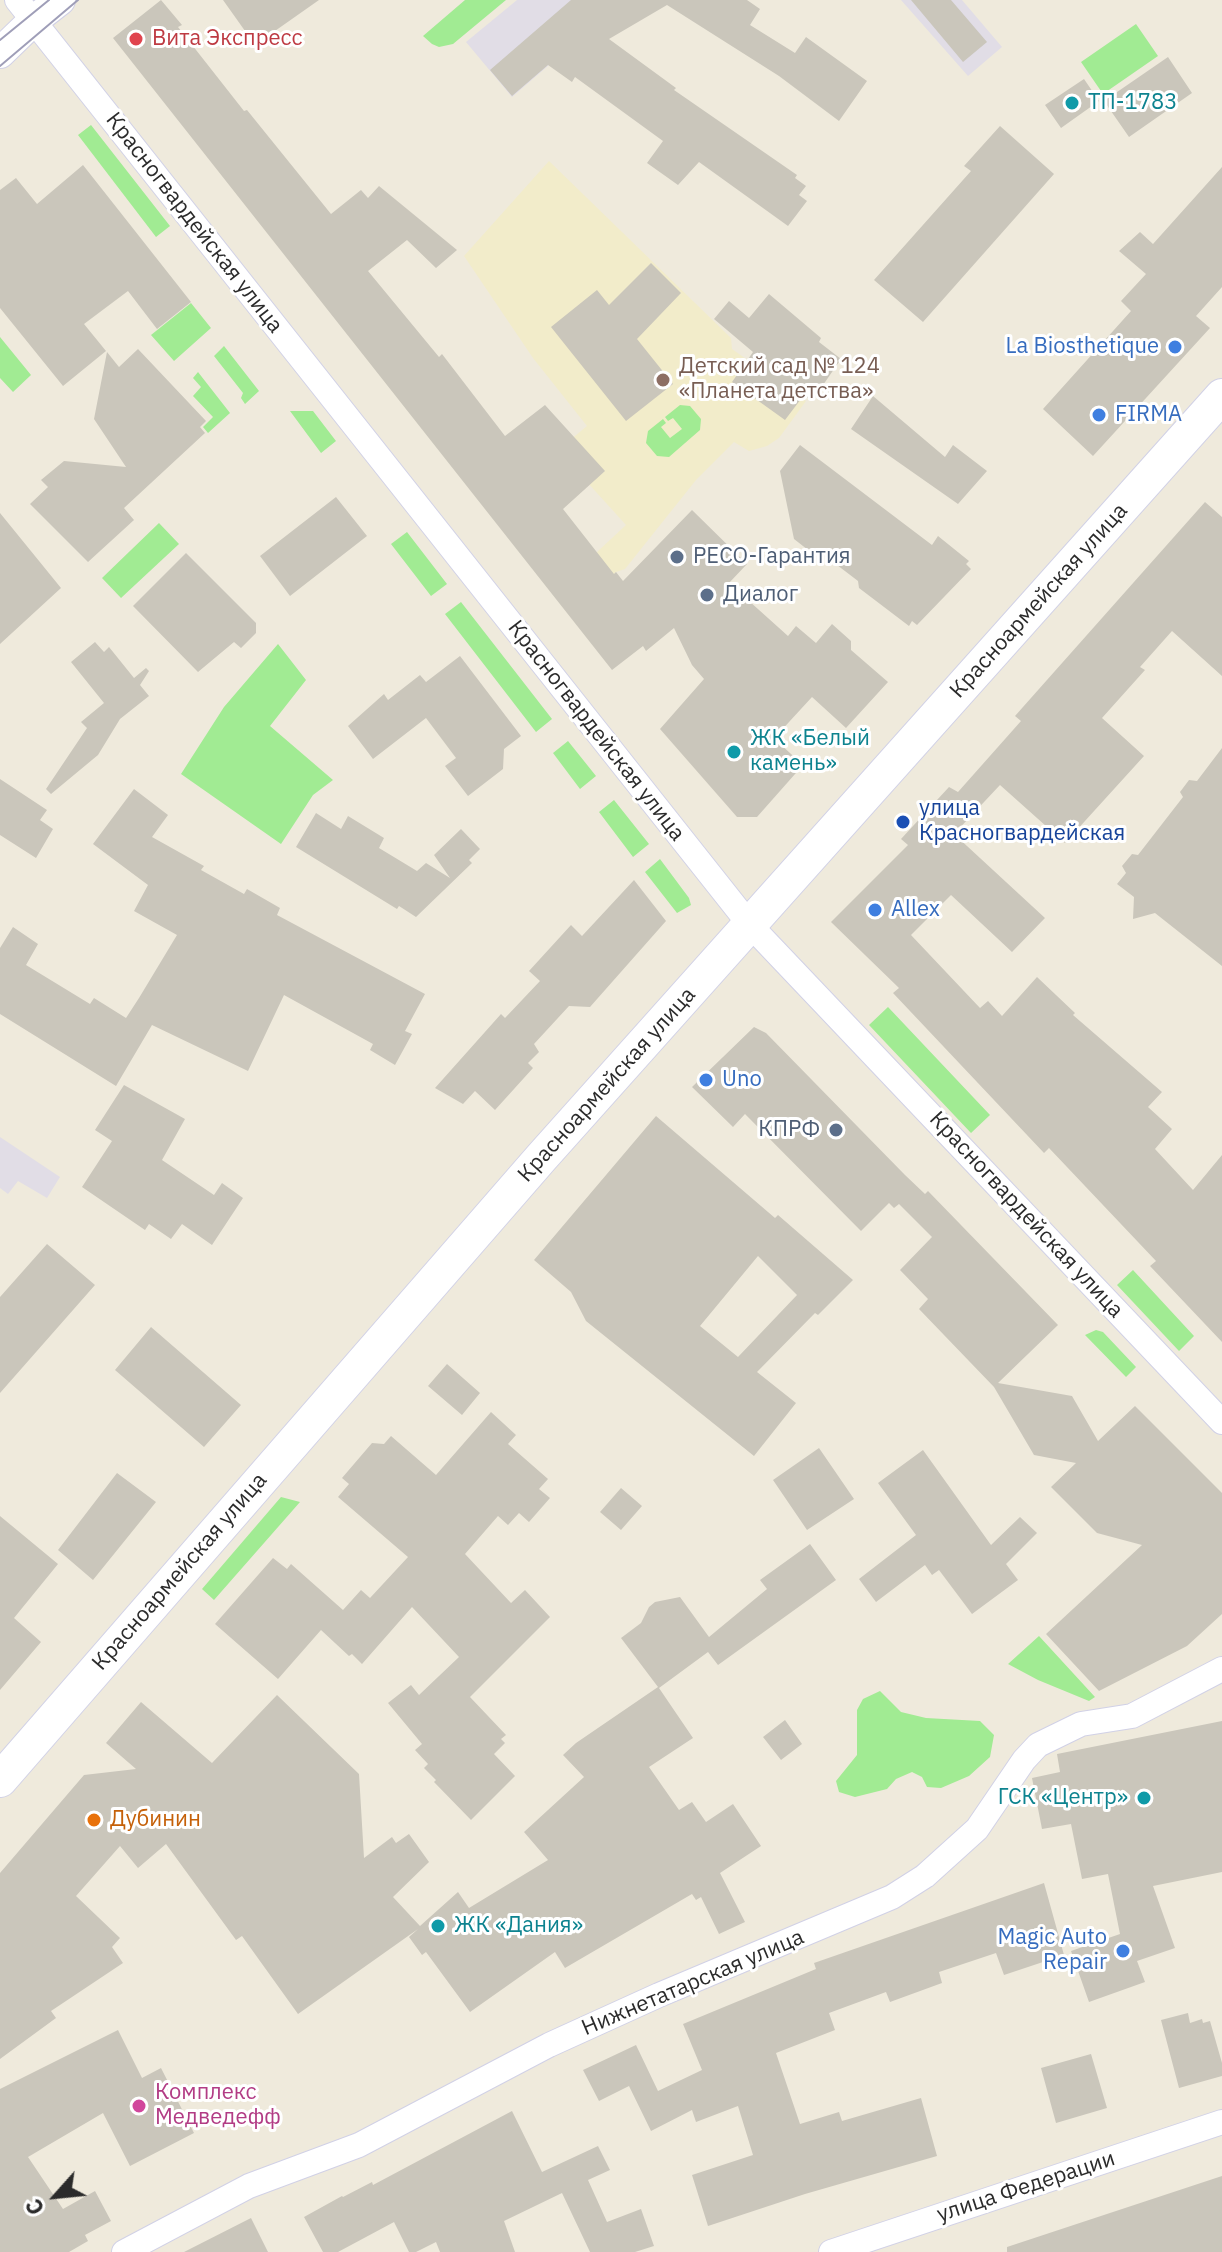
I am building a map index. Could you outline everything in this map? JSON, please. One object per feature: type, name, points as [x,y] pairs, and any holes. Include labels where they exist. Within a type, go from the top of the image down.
[{"type":"main road","name":"Красноармейская улица","points":[[0,1780],[547,1152],[1222,396]]},
{"type":"street","points":[[0,53],[25,10],[60,0]]},
{"type":"street","name":"Красногвардейская улица","points":[[25,10],[750,925],[1222,1422]]},
{"type":"street","name":"Нижнетатарская улица","points":[[124,2252],[249,2186],[359,2145],[549,2045],[892,1897],[925,1876],[977,1829],[1024,1760],[1038,1745],[1081,1724],[1132,1716],[1222,1669]]},
{"type":"street","name":"улица Федерации","points":[[831,2252],[1222,2122]]},
{"type":"shaded area","points":[[517,0],[624,0],[512,97],[466,42]]},
{"type":"shaded area","points":[[901,0],[962,0],[1002,47],[968,76]]},
{"type":"shaded area","name":"Детский сад № 124 «Планета детства»","points":[[549,161],[731,338],[732,349],[806,401],[779,438],[767,446],[749,451],[734,442],[696,480],[625,569],[616,572],[571,617],[597,552],[626,525],[558,450],[587,426],[533,358],[464,256]]},
{"type":"shaded area","points":[[0,1137],[60,1177],[47,1198],[18,1181],[8,1194],[0,1188]]},
{"type":"green space","points":[[465,0],[506,0],[453,44],[439,47],[423,36]]},
{"type":"green space","points":[[1136,24],[1158,56],[1103,94],[1081,62]]},
{"type":"green space","points":[[91,125],[170,226],[156,237],[78,135]]},
{"type":"green space","points":[[191,303],[211,328],[174,361],[151,335]]},
{"type":"green space","points":[[0,337],[31,375],[13,392],[0,378]]},
{"type":"green space","points":[[224,346],[259,391],[245,404],[241,398],[243,393],[214,356]]},
{"type":"green space","points":[[198,372],[230,413],[208,433],[203,427],[213,417],[193,396],[201,387],[193,378]]},
{"type":"green space","points":[[680,405],[690,406],[701,419],[700,430],[669,457],[657,456],[646,443],[648,431],[663,419],[666,423],[661,427],[670,438],[682,429],[673,418],[668,421],[665,417]]},
{"type":"green space","points":[[290,411],[313,411],[336,441],[321,453]]},
{"type":"green space","points":[[159,523],[179,544],[121,598],[102,578]]},
{"type":"green space","points":[[407,532],[447,584],[431,596],[391,544]]},
{"type":"green space","points":[[461,602],[552,719],[536,732],[445,614]]},
{"type":"green space","points":[[278,644],[306,680],[270,726],[333,780],[313,795],[281,844],[181,774],[224,707]]},
{"type":"green space","points":[[568,741],[596,776],[580,789],[553,753]]},
{"type":"green space","points":[[614,800],[649,844],[633,857],[599,812]]},
{"type":"green space","points":[[660,859],[689,898],[691,905],[677,913],[645,872]]},
{"type":"green space","points":[[888,1007],[990,1115],[971,1133],[869,1025]]},
{"type":"green space","points":[[1133,1270],[1194,1336],[1179,1351],[1117,1285]]},
{"type":"green space","points":[[1096,1330],[1103,1332],[1136,1367],[1126,1377],[1085,1335]]},
{"type":"green space","points":[[281,1497],[300,1502],[214,1600],[202,1589]]},
{"type":"green space","points":[[1039,1636],[1095,1697],[1089,1701],[1008,1664]]},
{"type":"green space","points":[[880,1691],[901,1712],[926,1718],[980,1721],[994,1735],[990,1757],[969,1776],[941,1788],[927,1787],[922,1777],[912,1772],[896,1779],[887,1789],[855,1797],[839,1792],[836,1781],[857,1755],[857,1710],[863,1699]]},
{"type":"building","points":[[161,0],[182,25],[178,27],[244,111],[247,110],[331,214],[361,190],[368,198],[379,186],[457,250],[436,268],[407,240],[368,271],[439,357],[442,354],[505,436],[545,405],[605,471],[563,509],[614,574],[616,572],[623,581],[692,510],[747,564],[729,583],[788,636],[796,626],[816,643],[832,624],[851,641],[851,650],[888,682],[846,728],[812,697],[778,734],[782,738],[778,742],[803,765],[757,817],[737,817],[660,729],[704,679],[692,665],[674,628],[646,651],[643,646],[612,670],[113,38]]},
{"type":"building","points":[[223,0],[319,0],[255,45]]},
{"type":"building","points":[[571,0],[747,0],[760,9],[750,25],[795,53],[806,37],[867,81],[839,121],[779,76],[667,5],[609,39],[676,88],[674,90],[797,175],[795,178],[806,186],[799,195],[807,201],[788,226],[699,162],[678,185],[647,163],[663,141],[575,77],[572,82],[548,65],[512,96],[490,70]]},
{"type":"building","points":[[911,0],[951,0],[987,42],[963,62]]},
{"type":"building","points":[[1168,57],[1192,93],[1129,137],[1104,101]]},
{"type":"building","name":"ТП-1783","points":[[1084,79],[1099,101],[1061,128],[1045,105]]},
{"type":"building","points":[[1000,126],[1054,174],[923,322],[874,280],[971,171],[964,166]]},
{"type":"building","points":[[83,165],[191,302],[157,329],[128,291],[84,324],[106,351],[63,386],[0,308],[0,190],[16,178],[37,204]]},
{"type":"building","points":[[1222,167],[1222,287],[1196,316],[1210,328],[1093,456],[1043,409],[1131,311],[1121,301],[1146,274],[1119,251],[1140,232],[1153,244]]},
{"type":"building","points":[[651,263],[681,293],[637,339],[673,384],[626,421],[551,327],[597,290],[609,305]]},
{"type":"building","points":[[769,294],[841,359],[812,401],[804,395],[785,420],[732,382],[753,352],[714,319],[729,301],[749,318]]},
{"type":"building","points":[[138,349],[206,421],[200,427],[205,433],[124,508],[134,520],[88,562],[30,504],[48,487],[41,480],[64,461],[126,467],[94,419],[107,352],[119,367]]},
{"type":"building","points":[[873,396],[945,457],[953,445],[987,471],[958,504],[851,429]]},
{"type":"building","points":[[800,445],[932,545],[938,536],[969,561],[966,564],[971,569],[917,625],[912,621],[909,626],[859,588],[858,581],[820,552],[812,553],[794,539],[780,471]]},
{"type":"building","points":[[336,497],[367,536],[290,596],[260,556]]},
{"type":"building","points":[[1205,502],[1222,517],[1222,676],[1172,631],[1140,667],[1145,670],[1102,718],[1144,756],[1065,843],[1000,785],[954,834],[1045,918],[1012,952],[951,895],[911,935],[980,1008],[988,1001],[1002,1016],[1037,977],[1075,1013],[1073,1015],[1162,1092],[1148,1107],[1172,1129],[1155,1149],[1193,1190],[1222,1155],[1222,1342],[1150,1266],[1156,1261],[1049,1148],[1044,1153],[893,993],[899,988],[831,922],[908,845],[901,839],[949,787],[958,792],[1021,721],[1015,716]]},
{"type":"building","points":[[0,513],[61,588],[0,644]]},
{"type":"building","points":[[186,553],[256,623],[256,633],[241,648],[234,642],[198,672],[133,606]]},
{"type":"building","points":[[95,642],[104,652],[109,647],[134,678],[146,668],[149,671],[140,685],[149,696],[120,719],[98,755],[51,794],[46,789],[87,728],[81,722],[104,703],[71,662]]},
{"type":"building","points":[[460,656],[521,736],[504,749],[503,769],[468,796],[445,766],[456,758],[426,718],[373,759],[348,726],[384,694],[388,700],[420,675],[426,682]]},
{"type":"building","points":[[1222,748],[1222,966],[1155,913],[1133,919],[1134,897],[1117,884],[1126,873],[1122,866],[1132,854],[1138,855],[1183,797],[1180,792],[1189,780],[1197,781]]},
{"type":"building","points":[[0,779],[47,810],[40,820],[53,829],[36,858],[0,835]]},
{"type":"building","points":[[134,789],[168,815],[152,837],[204,866],[201,870],[244,894],[247,889],[280,908],[277,915],[425,994],[405,1031],[412,1034],[395,1065],[370,1050],[373,1044],[284,995],[248,1071],[152,1025],[116,1086],[0,1014],[0,948],[13,927],[38,944],[26,965],[90,1004],[94,998],[126,1018],[177,935],[134,911],[148,885],[93,844]]},
{"type":"building","points":[[316,813],[341,829],[348,816],[384,838],[379,848],[417,871],[426,863],[450,878],[434,855],[461,829],[480,849],[469,860],[472,863],[416,917],[399,906],[397,909],[296,847]]},
{"type":"building","points":[[634,880],[666,921],[590,1007],[569,1006],[534,1044],[539,1052],[528,1063],[533,1068],[495,1110],[475,1091],[463,1104],[435,1088],[501,1014],[505,1018],[540,981],[529,971],[571,925],[582,936]]},
{"type":"building","points":[[754,1027],[766,1033],[925,1194],[928,1191],[1058,1325],[998,1383],[1072,1396],[1098,1441],[1135,1406],[1222,1493],[1222,1614],[1187,1646],[1099,1691],[1046,1634],[1142,1545],[1097,1533],[1051,1487],[1076,1463],[1034,1455],[994,1387],[919,1309],[928,1299],[900,1270],[932,1237],[899,1204],[894,1208],[889,1203],[861,1231],[745,1114],[733,1127],[692,1087]]},
{"type":"building","points":[[124,1085],[185,1119],[162,1160],[214,1195],[222,1183],[243,1198],[212,1245],[182,1224],[171,1239],[149,1224],[145,1230],[82,1187],[112,1141],[95,1130]]},
{"type":"building","points":[[656,1116],[853,1280],[818,1315],[815,1313],[757,1372],[796,1403],[754,1456],[586,1321],[571,1292],[534,1260]],"holes":[[[758,1256],[797,1295],[738,1357],[700,1326]]]},
{"type":"building","points":[[47,1244],[95,1285],[0,1393],[0,1297]]},
{"type":"building","points":[[151,1327],[241,1405],[204,1447],[115,1370]]},
{"type":"building","points":[[447,1364],[480,1393],[462,1415],[428,1386]]},
{"type":"building","points":[[491,1412],[516,1435],[508,1444],[548,1479],[539,1489],[550,1498],[529,1522],[519,1513],[508,1525],[498,1516],[465,1554],[511,1603],[525,1590],[550,1617],[470,1697],[506,1735],[501,1739],[505,1743],[494,1754],[515,1776],[471,1820],[424,1768],[428,1764],[415,1750],[422,1744],[388,1703],[411,1685],[419,1695],[459,1657],[412,1607],[362,1664],[321,1630],[278,1679],[215,1624],[273,1558],[287,1569],[291,1564],[343,1610],[361,1590],[370,1598],[408,1557],[338,1497],[349,1484],[342,1478],[372,1443],[384,1444],[391,1436],[436,1475]]},
{"type":"building","points":[[819,1448],[854,1499],[807,1530],[773,1480]]},
{"type":"building","points":[[923,1450],[991,1545],[1020,1517],[1037,1533],[1006,1564],[1018,1580],[972,1614],[939,1570],[932,1575],[925,1565],[876,1602],[859,1579],[916,1535],[878,1483]]},
{"type":"building","points":[[117,1473],[156,1502],[93,1580],[58,1550]]},
{"type":"building","points":[[621,1488],[642,1506],[621,1530],[600,1512]]},
{"type":"building","points":[[0,1516],[58,1564],[14,1618],[41,1642],[0,1690]]},
{"type":"building","points":[[810,1544],[836,1580],[718,1665],[708,1652],[659,1688],[693,1738],[649,1767],[679,1810],[692,1802],[706,1822],[733,1804],[761,1846],[720,1873],[745,1922],[719,1934],[701,1897],[696,1900],[692,1894],[565,1968],[555,1952],[470,2012],[426,1952],[422,1955],[409,1937],[418,1929],[298,2014],[242,1936],[236,1940],[166,1844],[138,1868],[120,1846],[76,1896],[120,1938],[112,1947],[123,1963],[51,2011],[56,2018],[0,2059],[0,1873],[84,1775],[136,1769],[106,1743],[141,1702],[212,1763],[277,1695],[359,1774],[364,1858],[392,1837],[396,1843],[409,1834],[429,1862],[393,1897],[420,1926],[458,1892],[469,1908],[548,1860],[524,1832],[584,1777],[563,1755],[658,1687],[621,1638],[641,1623],[649,1607],[655,1602],[680,1597],[709,1637],[767,1589],[760,1580]]},
{"type":"building","points":[[785,1720],[802,1744],[781,1760],[763,1737]]},
{"type":"building","name":"ГСК «Центр»","points":[[1222,1721],[1222,1872],[1153,1886],[1175,1948],[1137,1961],[1145,1982],[1089,2002],[1071,1951],[1120,1934],[1108,1874],[1082,1879],[1071,1824],[1042,1829],[1032,1778],[1060,1772],[1057,1754]]},
{"type":"building","points":[[1044,1883],[1064,1955],[1004,1975],[996,1953],[939,1972],[942,1983],[890,2002],[886,1992],[829,2013],[835,2030],[776,2053],[800,2124],[839,2112],[842,2121],[921,2098],[937,2156],[708,2226],[692,2175],[753,2155],[738,2106],[696,2122],[692,2110],[651,2131],[629,2086],[599,2101],[583,2070],[636,2045],[658,2091],[702,2070],[683,2024],[816,1969],[814,1963]]},
{"type":"building","points":[[1188,2013],[1190,2023],[1202,2019],[1203,2023],[1210,2021],[1222,2063],[1222,2076],[1179,2088],[1161,2020]]},
{"type":"building","points":[[118,2030],[142,2078],[161,2068],[194,2133],[130,2166],[103,2113],[28,2157],[63,2209],[95,2191],[111,2221],[85,2235],[88,2241],[69,2252],[0,2252],[0,2089]]},
{"type":"building","points":[[1091,2054],[1107,2108],[1056,2123],[1041,2068]]},
{"type":"building","points":[[512,2111],[542,2172],[598,2146],[610,2170],[588,2180],[607,2222],[641,2209],[654,2246],[635,2252],[590,2252],[562,2193],[504,2221],[515,2252],[440,2252],[436,2242],[416,2252],[409,2252],[394,2222],[338,2252],[323,2252],[304,2217],[372,2182],[373,2185]]},
{"type":"building","points":[[1222,2176],[1222,2252],[1007,2252],[1007,2247]]},
{"type":"building","points":[[251,2218],[268,2252],[184,2252]]},
{"type":"tram line","points":[[0,40],[49,0]]},
{"type":"tram line","points":[[0,66],[78,0]]},
{"type":"place","name":"Вита Экспресс","points":[[136,39]]},
{"type":"place","name":"ТП-1783","points":[[1072,103]]},
{"type":"place","name":"La Biosthetique","points":[[1175,347]]},
{"type":"place","name":"Детский сад № 124 «Планета детства»","points":[[663,380]]},
{"type":"place","name":"FIRMA","points":[[1099,415]]},
{"type":"place","name":"РЕСО-Гарантия","points":[[677,557]]},
{"type":"place","name":"Диалог","points":[[707,595]]},
{"type":"place","name":"ЖК «Белый камень»","points":[[734,752]]},
{"type":"place","name":"улица Красногвардейская","points":[[903,822]]},
{"type":"place","name":"Allex","points":[[875,910]]},
{"type":"place","name":"Uno","points":[[706,1080]]},
{"type":"place","name":"КПРФ","points":[[836,1130]]},
{"type":"place","name":"ГСК «Центр»","points":[[1144,1798]]},
{"type":"place","name":"Дубинин","points":[[94,1820]]},
{"type":"place","name":"ЖК «Дания»","points":[[438,1926]]},
{"type":"place","name":"Magic Auto Repair","points":[[1123,1951]]},
{"type":"place","name":"Комплекс Медведефф","points":[[139,2106]]}]
